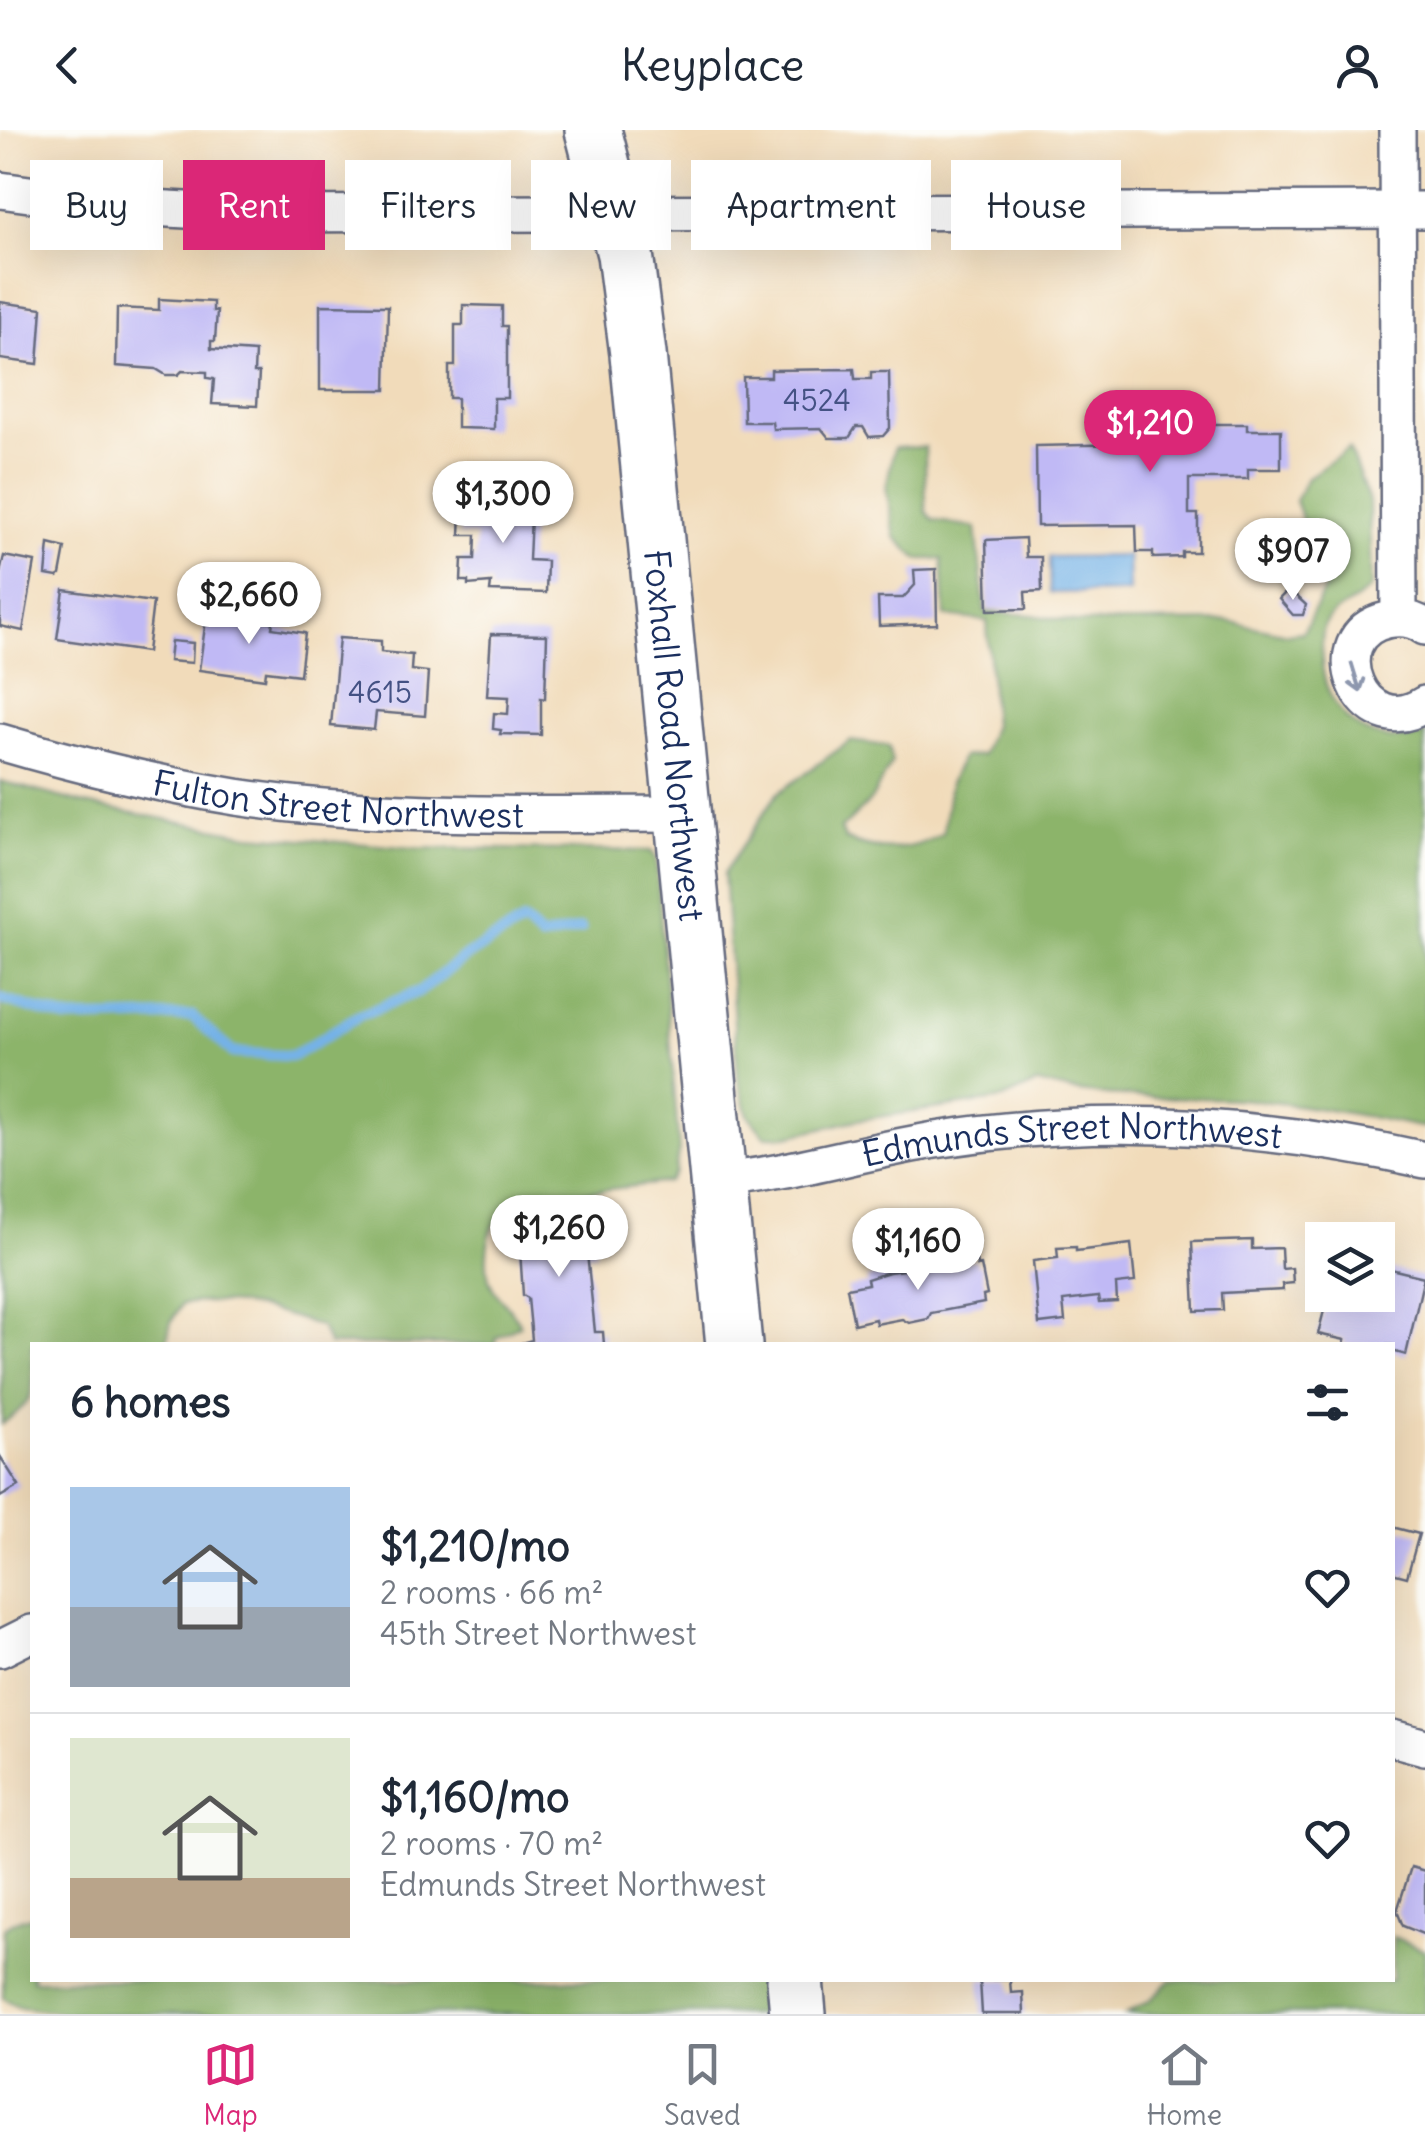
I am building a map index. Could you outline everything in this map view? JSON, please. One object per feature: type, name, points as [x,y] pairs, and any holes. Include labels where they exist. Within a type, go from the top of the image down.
[{"type":"main road","name":"Foxhall Road Northwest","points":[[593,130],[602,160]]},
{"type":"main road","name":"Foxhall Road Northwest","points":[[622,250],[638,354],[734,1342]]},
{"type":"main road","points":[[795,1982],[798,2014]]},
{"type":"street","points":[[1397,130],[1411,210],[1412,622],[1381,621],[1365,632],[1354,646],[1350,665],[1354,683],[1364,699],[1379,709],[1398,714],[1425,704]]},
{"type":"street","points":[[0,190],[117,206],[255,214],[531,211]]},
{"type":"street","points":[[671,210],[1411,210]]},
{"type":"street","name":"Fulton Street Northwest","points":[[0,742],[141,779],[283,802],[434,812],[683,814]]},
{"type":"street","name":"Edmunds Street Northwest","points":[[718,1181],[771,1175],[942,1139],[1071,1126],[1186,1127],[1292,1136],[1425,1160]]},
{"type":"street","points":[[0,1650],[30,1635]]},
{"type":"street","points":[[1395,1739],[1425,1748]]},
{"type":"green space","points":[[925,447],[926,511],[933,520],[976,528],[985,612],[1080,623],[1227,621],[1287,634],[1303,632],[1330,578],[1320,567],[1295,501],[1307,478],[1349,449],[1369,501],[1371,587],[1325,625],[1324,676],[1340,710],[1368,733],[1386,738],[1425,734],[1425,1128],[1283,1103],[1086,1093],[1038,1083],[1003,1099],[857,1120],[787,1136],[765,1136],[748,1115],[738,1079],[724,873],[777,794],[850,741],[889,746],[892,762],[871,800],[841,829],[845,839],[870,847],[895,848],[919,844],[943,833],[950,783],[962,757],[982,755],[993,725],[987,621],[945,616],[942,559],[918,559],[895,537],[886,488],[894,448]]},
{"type":"green space","points":[[0,781],[85,804],[250,835],[416,848],[651,851],[656,858],[679,1150],[675,1173],[668,1182],[556,1197],[502,1216],[488,1243],[488,1274],[493,1288],[520,1325],[496,1338],[496,1342],[328,1342],[321,1327],[288,1316],[234,1304],[182,1304],[171,1322],[167,1342],[30,1342],[30,1396],[2,1424]]},
{"type":"green space","points":[[30,1917],[30,1982],[761,1982],[764,2014],[75,2014],[20,2007],[3,1998],[4,1928]]},
{"type":"green space","points":[[1395,1938],[1425,1950],[1425,2014],[1126,2014],[1150,2000],[1169,1982],[1395,1982]]},
{"type":"water","points":[[1128,556],[1129,592],[1050,593],[1049,557]]},
{"type":"building","points":[[159,299],[213,302],[213,311],[217,311],[211,349],[255,352],[254,373],[259,373],[257,406],[212,404],[214,379],[207,378],[207,372],[166,375],[156,369],[116,366],[117,308],[159,310]]},
{"type":"building","points":[[0,302],[42,308],[38,364],[0,359]]},
{"type":"building","points":[[320,305],[388,306],[386,390],[320,390]]},
{"type":"building","points":[[463,305],[502,306],[502,326],[507,326],[507,398],[494,398],[494,429],[457,428],[457,398],[449,398],[449,366],[455,366],[455,325],[463,325]]},
{"type":"building","points":[[854,369],[855,379],[871,379],[871,372],[889,372],[890,428],[883,436],[869,437],[863,427],[856,427],[849,438],[829,438],[821,428],[773,429],[772,422],[744,422],[743,377],[771,377],[771,370]]},
{"type":"building","points":[[1200,400],[1200,415],[1210,417],[1214,424],[1247,424],[1247,430],[1281,430],[1281,469],[1248,469],[1248,479],[1189,479],[1189,514],[1198,514],[1198,552],[1153,558],[1153,552],[1137,552],[1136,525],[1037,526],[1036,446],[1133,444],[1132,405]]},
{"type":"building","points":[[486,491],[532,493],[529,560],[547,561],[546,593],[490,591],[491,583],[468,585],[468,581],[461,581],[462,559],[475,559],[476,535],[460,535],[461,513],[485,514]]},
{"type":"building","points":[[1025,538],[1026,557],[1041,557],[1042,591],[1025,592],[1026,609],[988,610],[986,540]]},
{"type":"building","points":[[49,544],[65,548],[57,577],[46,575]]},
{"type":"building","points":[[4,556],[35,562],[23,631],[0,626],[0,573]]},
{"type":"building","points":[[936,569],[937,624],[879,626],[878,598],[903,598],[915,585],[914,570]]},
{"type":"building","points":[[1289,589],[1306,605],[1303,615],[1293,615],[1279,599]]},
{"type":"building","points":[[64,590],[153,602],[147,652],[57,639]]},
{"type":"building","points":[[207,612],[273,622],[272,628],[305,633],[300,675],[266,671],[265,679],[199,670]]},
{"type":"building","points":[[491,634],[547,635],[541,735],[500,734],[501,730],[493,729],[494,713],[508,714],[509,697],[487,696]]},
{"type":"building","points":[[339,638],[381,641],[381,652],[412,655],[411,670],[428,672],[425,716],[376,712],[374,730],[331,726]]},
{"type":"building","points":[[171,641],[193,643],[192,663],[169,661]]},
{"type":"building","points":[[590,1214],[595,1253],[587,1253],[595,1332],[603,1332],[604,1342],[525,1342],[532,1340],[528,1298],[523,1295],[518,1221]]},
{"type":"building","points":[[1252,1240],[1252,1249],[1281,1248],[1282,1269],[1292,1268],[1293,1283],[1282,1284],[1283,1290],[1222,1293],[1223,1310],[1195,1311],[1192,1242]]},
{"type":"building","points":[[1131,1244],[1135,1282],[1116,1284],[1117,1302],[1099,1303],[1098,1297],[1063,1301],[1065,1321],[1039,1324],[1033,1261],[1058,1258],[1057,1248],[1076,1247],[1076,1251]]},
{"type":"building","points":[[976,1260],[977,1266],[981,1265],[987,1295],[983,1296],[984,1303],[931,1313],[928,1319],[909,1323],[902,1319],[876,1324],[875,1319],[854,1324],[847,1288],[868,1284],[867,1279],[889,1272]]},
{"type":"building","points":[[1395,1270],[1424,1277],[1406,1355],[1395,1352],[1395,1342],[1345,1342],[1318,1334],[1324,1312],[1395,1312]]},
{"type":"building","points":[[0,1456],[19,1486],[0,1497]]},
{"type":"building","points":[[1395,1528],[1419,1534],[1407,1577],[1395,1574]]},
{"type":"building","points":[[1411,1867],[1425,1871],[1425,1935],[1403,1926],[1397,1911]]},
{"type":"building","points":[[980,1982],[1010,1982],[1011,1993],[1023,1992],[1024,2014],[982,2014]]},
{"type":"waterway","points":[[0,999],[67,1019],[192,1016],[233,1053],[293,1056],[358,1016],[420,991],[466,956],[524,922],[541,938],[581,929]]}]
